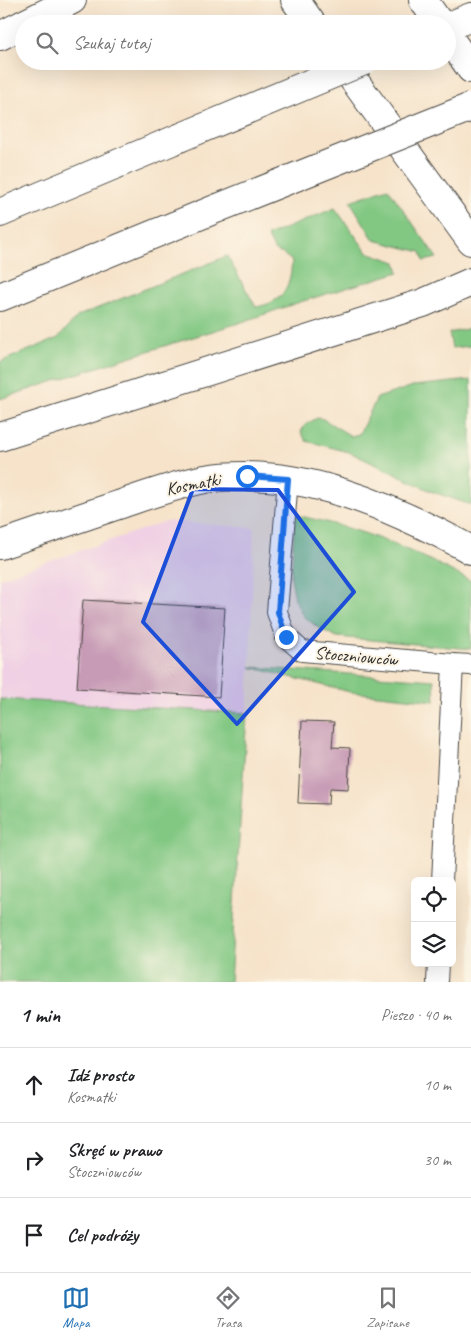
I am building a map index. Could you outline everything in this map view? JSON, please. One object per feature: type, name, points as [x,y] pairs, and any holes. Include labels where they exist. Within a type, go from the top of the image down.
[{"type":"main road","points":[[42,15],[72,0]]},
{"type":"main road","points":[[295,0],[306,15]]},
{"type":"main road","points":[[424,0],[434,15]]},
{"type":"main road","points":[[456,23],[471,17]]},
{"type":"main road","points":[[0,36],[15,28]]},
{"type":"main road","points":[[456,48],[471,69]]},
{"type":"main road","points":[[0,213],[342,70]]},
{"type":"main road","points":[[347,70],[471,241]]},
{"type":"main road","points":[[0,297],[471,107]]},
{"type":"main road","points":[[0,437],[423,303],[471,282]]},
{"type":"main road","name":"Kosmatki","points":[[0,544],[165,489],[206,479],[247,476],[288,479],[335,490],[390,510],[471,550]]},
{"type":"main road","name":"Kosmatki","points":[[444,535],[471,542]]},
{"type":"lane","name":"Stoczniowców","points":[[288,479],[278,612],[286,637],[302,651],[462,664]]},
{"type":"lane","points":[[442,877],[462,664]]},
{"type":"lane","points":[[437,982],[438,967]]},
{"type":"highlighted area","points":[[193,489],[278,490],[354,592],[237,724],[143,622]]},
{"type":"shaded area","points":[[167,521],[254,528],[247,713],[0,699],[0,578]]},
{"type":"green space","points":[[388,188],[437,258],[424,261],[421,252],[374,240],[350,201]]},
{"type":"green space","points":[[335,208],[367,252],[396,262],[399,272],[0,399],[0,362],[58,338],[78,316],[227,256],[256,307],[266,305],[284,292],[292,261],[275,251],[267,236]]},
{"type":"green space","points":[[471,328],[471,346],[452,348],[449,333]]},
{"type":"green space","points":[[471,380],[471,505],[433,492],[349,452],[306,441],[301,432],[305,425],[317,418],[323,419],[351,436],[359,434],[377,398],[413,386]]},
{"type":"green space","points":[[295,515],[365,533],[422,556],[471,581],[471,649],[337,637],[320,629],[303,616],[295,599],[291,578]]},
{"type":"green space","points":[[250,667],[434,680],[435,701],[350,692]]},
{"type":"green space","points":[[0,699],[247,713],[230,982],[0,982]]},
{"type":"building","points":[[83,600],[225,608],[219,697],[77,688]]},
{"type":"building","points":[[302,721],[334,722],[332,747],[350,748],[348,789],[330,788],[329,804],[298,803]]},
{"type":"route","points":[[247,476],[288,479],[278,612],[286,637]]}]
